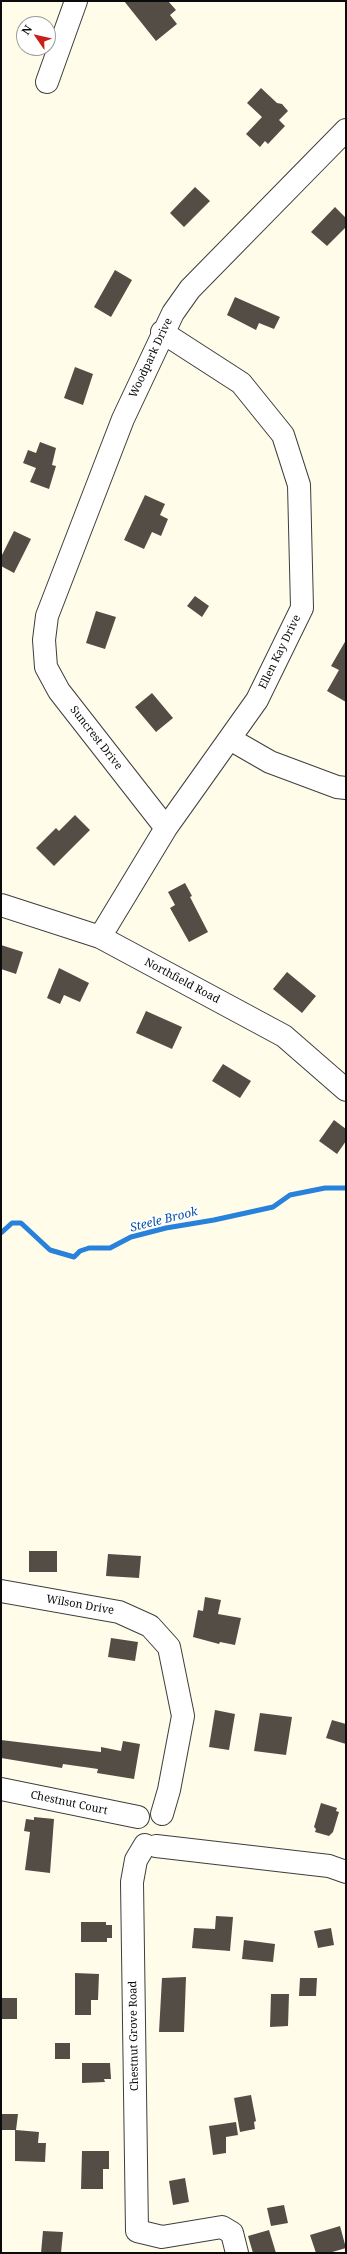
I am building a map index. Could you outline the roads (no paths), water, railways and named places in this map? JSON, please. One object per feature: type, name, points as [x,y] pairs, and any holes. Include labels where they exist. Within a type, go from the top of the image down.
[{"type":"street","points":[[47,82],[76,1]]},
{"type":"street","name":"Woodpark Drive","points":[[44,640],[47,616],[123,419],[162,332],[173,313],[190,290],[346,130]]},
{"type":"street","name":"Ellen Kay Drive","points":[[100,937],[166,828],[257,700],[302,608],[299,485],[282,435],[241,383],[162,332]]},
{"type":"street","name":"Suncrest Drive","points":[[44,640],[46,667],[59,691],[166,828]]},
{"type":"street","points":[[230,739],[270,762],[337,787],[346,788]]},
{"type":"street","name":"Northfield Road","points":[[1,905],[100,937],[284,1036],[346,1090]]},
{"type":"street","name":"Wilson Drive","points":[[1,1591],[119,1612],[150,1626],[169,1647],[182,1716],[169,1790],[162,1814]]},
{"type":"street","name":"Chestnut Court","points":[[1,1789],[138,1817]]},
{"type":"street","points":[[162,1814],[149,1810],[138,1817],[134,1827],[134,1833],[140,1842],[151,1845],[329,1866],[346,1872]]},
{"type":"street","name":"Chestnut Grove Road","points":[[162,1814],[167,1818],[170,1832],[162,1843],[151,1845],[136,1860],[132,1882],[137,2231],[162,2237],[222,2227],[232,2233],[237,2253]]},
{"type":"waterway","name":"Steele Brook","points":[[1,1233],[12,1223],[21,1223],[50,1250],[74,1257],[80,1251],[89,1248],[110,1248],[131,1237],[166,1228],[214,1220],[273,1207],[290,1195],[325,1188],[346,1188]]}]
